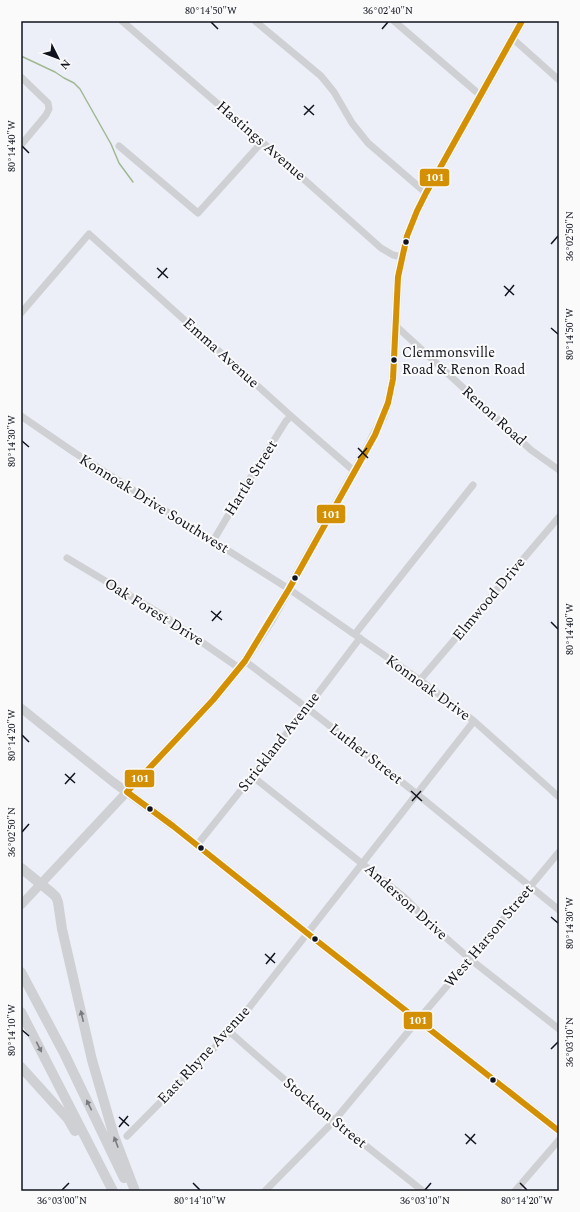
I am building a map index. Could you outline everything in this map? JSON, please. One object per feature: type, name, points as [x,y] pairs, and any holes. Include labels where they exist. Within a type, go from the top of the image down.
[{"type":"highway","points":[[21,868],[56,897],[58,902],[62,929],[92,1060],[114,1136],[135,1191]]},
{"type":"highway","points":[[21,972],[65,1056],[130,1191]]},
{"type":"highway","points":[[21,1012],[112,1191]]},
{"type":"highway","points":[[21,1067],[68,1118],[112,1191]]},
{"type":"main road","points":[[21,905],[213,700],[242,665],[258,642],[289,589],[375,435],[388,403],[393,379],[398,277],[411,224],[426,193],[522,21]]},
{"type":"main road","points":[[21,708],[559,1131]]},
{"type":"street","name":"Hastings Avenue","points":[[122,21],[262,142],[381,248],[393,255],[402,257]]},
{"type":"street","points":[[255,21],[320,76],[334,92],[352,123],[368,143],[426,193]]},
{"type":"street","points":[[394,21],[480,95]]},
{"type":"street","points":[[512,38],[559,80]]},
{"type":"street","points":[[21,77],[48,103],[49,109],[46,115],[21,144]]},
{"type":"street","points":[[119,146],[198,213],[262,142]]},
{"type":"street","name":"Emma Avenue","points":[[21,313],[89,234],[354,471]]},
{"type":"street","name":"Renon Road","points":[[396,326],[531,450],[559,470]]},
{"type":"street","name":"Konnoak Drive Southwest","points":[[21,416],[75,453],[289,589]]},
{"type":"street","name":"Hartle Street","points":[[212,541],[286,421],[292,416]]},
{"type":"street","name":"Strickland Avenue","points":[[198,846],[307,708],[357,636],[474,485]]},
{"type":"street","name":"Elmwood Drive","points":[[420,680],[559,517]]},
{"type":"street","name":"Oak Forest Drive","points":[[67,558],[242,665]]},
{"type":"street","name":"Konnoak Drive","points":[[289,589],[420,680],[474,721],[559,797]]},
{"type":"street","name":"Luther Street","points":[[242,665],[307,708],[417,794],[559,910]]},
{"type":"street","name":"East Rhyne Avenue","points":[[127,1136],[230,1032],[474,721]]},
{"type":"street","name":"Anderson Drive","points":[[252,776],[404,897],[436,930],[470,959],[559,1029]]},
{"type":"street","name":"West Harson Street","points":[[265,1191],[334,1121],[559,852]]},
{"type":"street","name":"Stockton Street","points":[[230,1032],[334,1121],[423,1191]]},
{"type":"street","points":[[515,1191],[559,1140]]},
{"type":"waterway","points":[[21,56],[55,72],[74,83],[80,89],[111,144],[119,163],[133,182]]},
{"type":"transit line","name":"101","points":[[522,21],[426,193],[407,236],[398,277],[393,379],[388,403],[375,435],[289,589],[245,661],[213,700],[127,792],[173,826],[559,1131]]},
{"type":"place","name":"Clemmonsville Road & Renon Road","points":[[394,360]]}]
